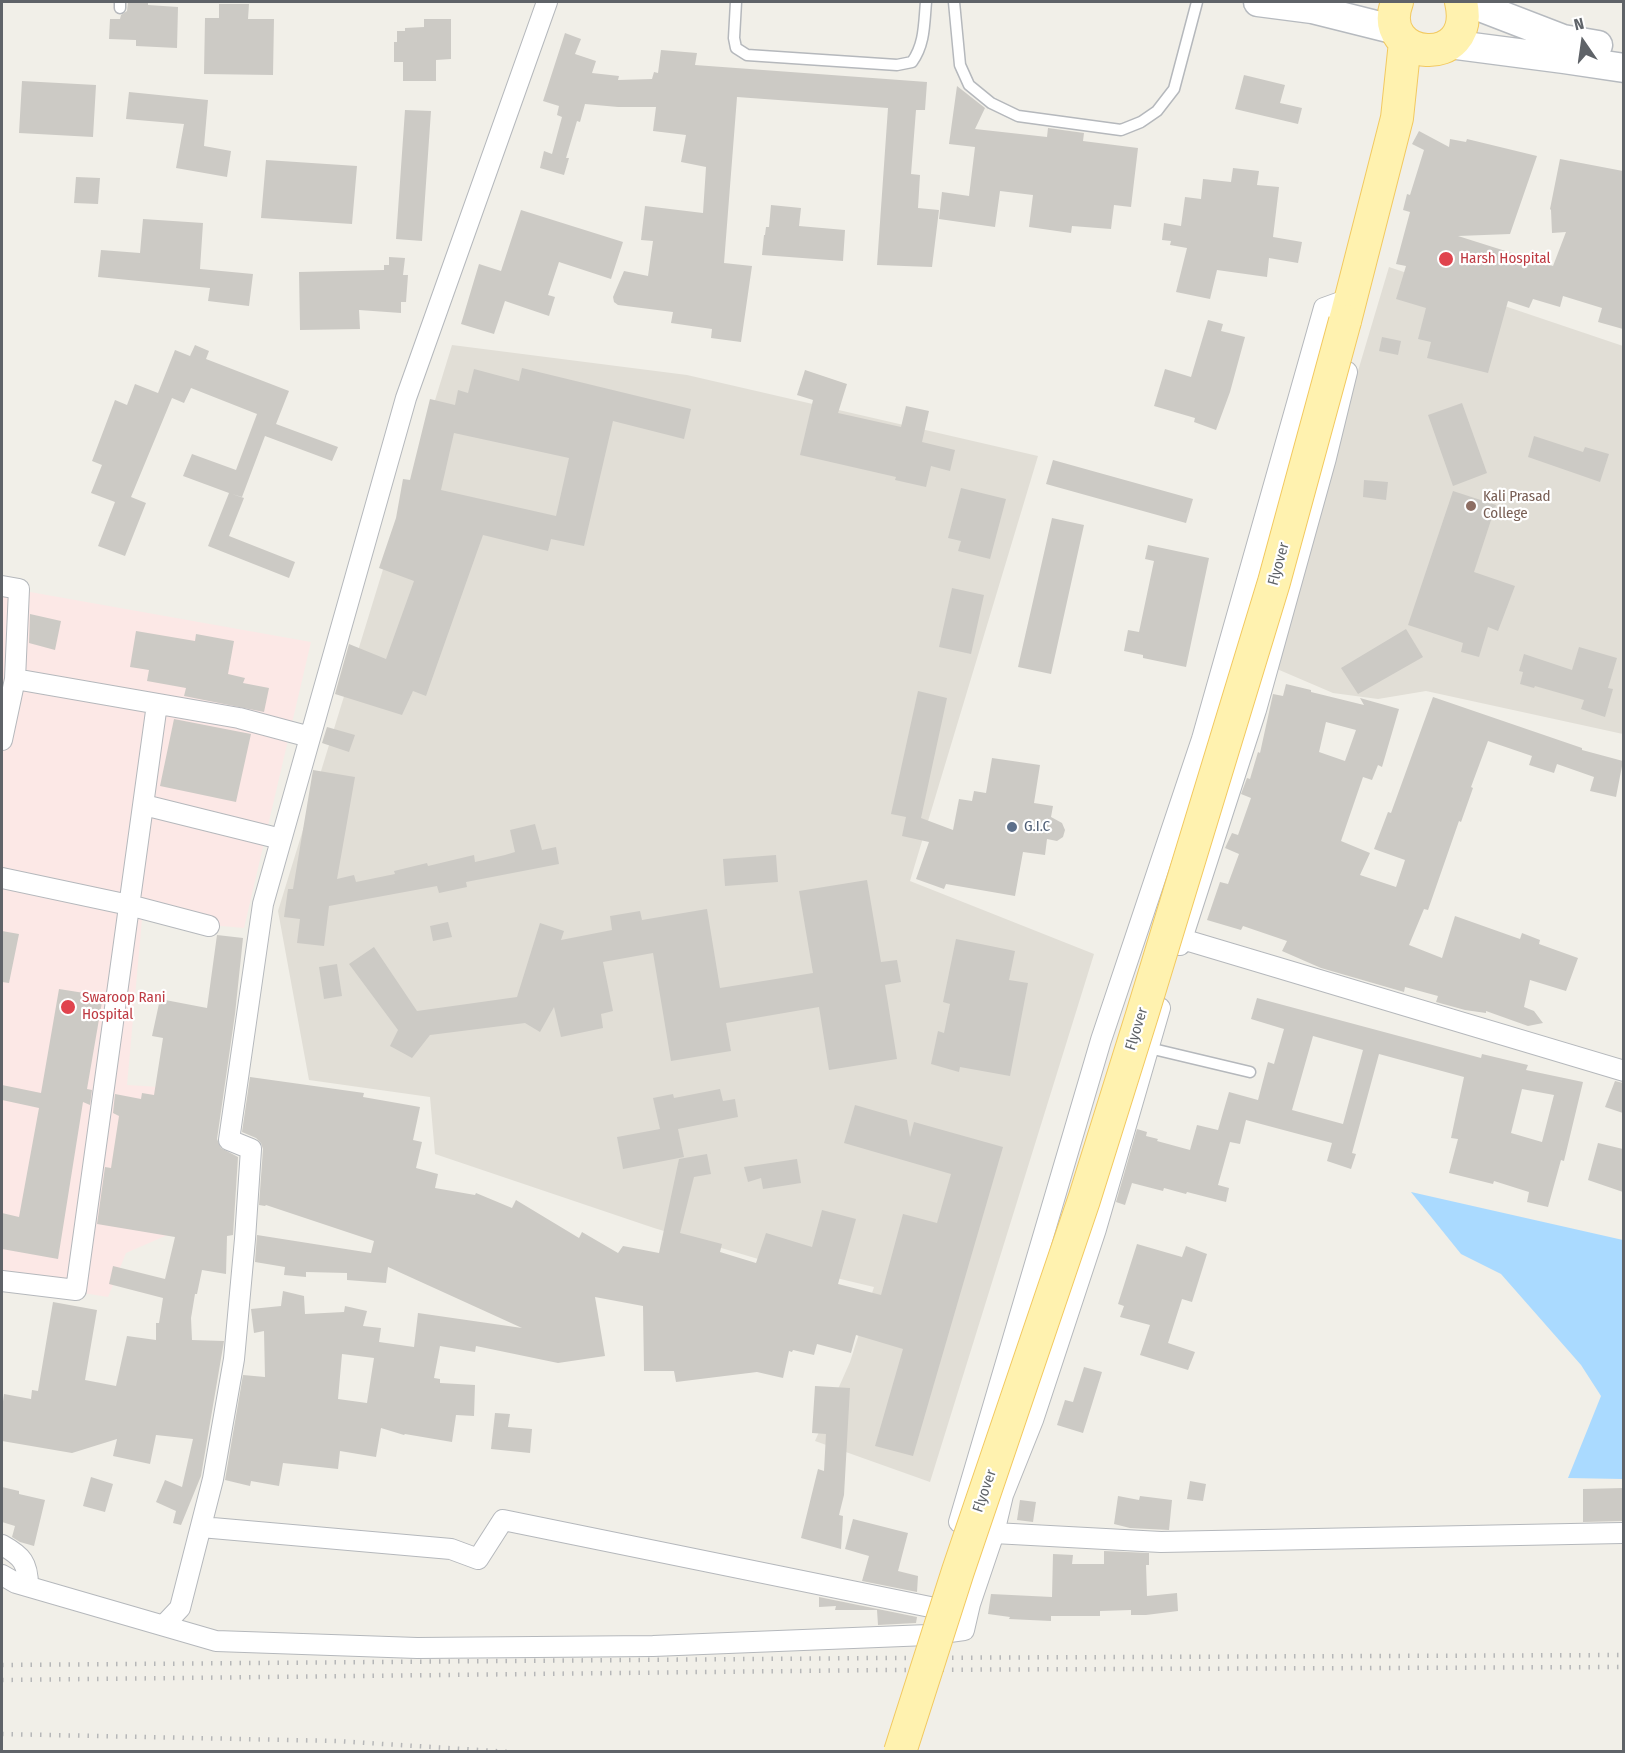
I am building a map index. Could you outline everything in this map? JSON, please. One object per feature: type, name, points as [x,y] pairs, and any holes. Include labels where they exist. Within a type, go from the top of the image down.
[{"type":"main road","points":[[1258,2],[1312,9],[1416,34],[1623,68]]},
{"type":"main road","name":"Flyover","points":[[900,1752],[958,1571],[1084,1200],[1274,582],[1396,118],[1417,74],[1416,34],[1461,28],[1463,18],[1461,2]]},
{"type":"main road","points":[[1467,2],[1563,39],[1623,49]]},
{"type":"street","points":[[164,1625],[180,1608],[213,1479],[234,1359],[251,1149],[229,1140],[263,904],[406,398],[547,2]]},
{"type":"street","points":[[12,1582],[216,1641],[417,1648],[653,1646],[928,1635],[964,1630],[994,1533],[1003,1495],[1033,1420],[1096,1229],[1182,939],[1256,710],[1326,458],[1360,316],[1347,310],[1324,308],[1202,739],[1101,1040],[999,1383],[928,1635],[885,1752]]},
{"type":"street","points":[[2,586],[19,589],[15,679],[2,740]]},
{"type":"street","points":[[15,679],[239,718],[310,737]]},
{"type":"street","points":[[2,1281],[76,1290],[157,704]]},
{"type":"street","points":[[144,805],[282,839]]},
{"type":"street","points":[[2,878],[129,905],[209,926]]},
{"type":"street","points":[[1182,939],[1623,1071]]},
{"type":"street","points":[[201,1527],[451,1549],[478,1558],[502,1520],[935,1608]]},
{"type":"street","points":[[994,1533],[1161,1542],[1622,1533]]},
{"type":"street","points":[[2,1545],[15,1552],[28,1570],[12,1582]]},
{"type":"lane","points":[[736,2],[734,38],[736,48],[747,55],[897,65],[912,62],[919,52],[923,37],[926,2]]},
{"type":"lane","points":[[954,2],[960,65],[969,85],[991,103],[1018,116],[1121,130],[1141,122],[1157,111],[1174,89],[1197,2]]},
{"type":"lane","points":[[1149,1048],[1250,1072]]},
{"type":"shaded area","name":"Kali Prasad College","points":[[1389,267],[1623,346],[1623,734],[1426,691],[1378,699],[1333,693],[1270,666]]},
{"type":"shaded area","points":[[452,345],[687,375],[1038,456],[910,881],[1094,954],[930,1482],[815,1441],[850,1362],[874,1287],[765,1261],[654,1228],[435,1154],[430,1097],[309,1080],[278,911]]},
{"type":"shaded area","name":"Swaroop Rani Hospital","points":[[2,587],[311,642],[244,928],[142,919],[127,1085],[192,1089],[172,1233],[126,1253],[108,1297],[2,1280]]},
{"type":"water","points":[[1411,1192],[1623,1240],[1623,1479],[1568,1478],[1601,1396],[1581,1365],[1501,1274],[1461,1254]]},
{"type":"building","points":[[128,2],[148,2],[148,5],[178,7],[177,48],[136,46],[136,40],[109,39],[110,19],[120,19],[121,15],[127,11]]},
{"type":"building","points":[[219,4],[249,4],[248,19],[274,19],[273,75],[204,74],[205,18],[219,18]]},
{"type":"building","points":[[424,19],[451,19],[451,59],[436,60],[436,81],[403,81],[403,62],[394,62],[394,42],[397,42],[397,31],[424,27]]},
{"type":"building","points":[[565,33],[581,39],[575,54],[596,61],[592,73],[619,76],[618,80],[652,79],[654,72],[658,73],[661,50],[697,53],[695,65],[927,82],[925,110],[916,110],[911,174],[920,175],[918,208],[939,210],[932,267],[877,265],[888,108],[737,97],[724,263],[752,266],[741,342],[711,338],[712,329],[671,323],[673,312],[618,305],[614,302],[613,297],[624,271],[648,276],[653,241],[641,240],[645,206],[703,213],[706,167],[681,162],[686,135],[653,131],[656,107],[585,104],[580,122],[577,121],[566,158],[569,158],[564,175],[540,168],[544,151],[552,154],[562,117],[557,115],[559,106],[543,101]]},
{"type":"building","points":[[1244,75],[1285,85],[1280,103],[1302,108],[1298,124],[1235,109]]},
{"type":"building","points":[[22,81],[96,85],[93,137],[19,133]]},
{"type":"building","points":[[957,86],[985,108],[975,129],[1047,137],[1048,128],[1084,133],[1083,141],[1138,148],[1131,207],[1114,205],[1111,229],[1072,226],[1071,233],[1029,227],[1033,195],[1000,191],[995,227],[939,219],[942,192],[969,196],[975,147],[949,144]]},
{"type":"building","points":[[129,92],[208,100],[204,146],[231,151],[227,177],[176,168],[184,124],[126,119]]},
{"type":"building","points":[[405,110],[431,111],[422,241],[396,239]]},
{"type":"building","points":[[1419,131],[1449,147],[1450,139],[1466,142],[1467,139],[1537,156],[1510,234],[1458,236],[1553,266],[1566,232],[1552,233],[1550,209],[1560,159],[1623,171],[1623,329],[1598,322],[1602,308],[1563,296],[1560,307],[1533,299],[1529,308],[1508,301],[1488,373],[1427,358],[1431,342],[1418,339],[1426,308],[1396,299],[1406,266],[1396,264],[1410,212],[1403,210],[1424,150],[1412,144]]},
{"type":"building","points":[[266,160],[357,166],[352,224],[261,218]]},
{"type":"building","points":[[1233,168],[1259,171],[1257,185],[1279,187],[1273,237],[1302,242],[1298,263],[1269,258],[1267,277],[1217,270],[1210,299],[1176,292],[1187,248],[1170,245],[1171,241],[1162,240],[1164,223],[1181,226],[1185,197],[1201,199],[1203,179],[1231,182]]},
{"type":"building","points":[[76,177],[100,178],[98,204],[74,203]]},
{"type":"building","points":[[771,205],[801,208],[799,226],[845,230],[843,261],[762,255],[766,227],[769,227]]},
{"type":"building","points":[[521,210],[623,242],[611,279],[559,262],[548,295],[555,297],[549,316],[505,301],[494,334],[461,324],[479,264],[501,271]]},
{"type":"building","points":[[143,219],[203,223],[200,269],[253,274],[249,306],[208,301],[210,288],[98,277],[101,250],[140,253]]},
{"type":"building","points":[[389,257],[405,258],[403,275],[408,275],[406,302],[401,302],[401,313],[359,310],[360,329],[300,330],[299,272],[384,270],[384,265],[389,265]]},
{"type":"building","points":[[1208,320],[1223,324],[1221,331],[1245,337],[1230,392],[1216,430],[1194,422],[1195,418],[1154,406],[1165,369],[1191,377]]},
{"type":"building","points":[[1382,337],[1401,341],[1398,355],[1379,351]]},
{"type":"building","points":[[195,345],[209,351],[206,359],[289,391],[276,424],[338,447],[332,461],[265,436],[242,497],[232,494],[244,498],[229,536],[295,562],[289,578],[208,546],[229,493],[183,476],[192,454],[236,470],[257,414],[191,388],[184,403],[172,398],[131,497],[146,503],[125,556],[98,546],[115,502],[91,493],[102,465],[92,461],[115,400],[127,405],[135,384],[158,393],[175,350],[190,356]]},
{"type":"building","points":[[522,368],[691,409],[684,439],[613,421],[584,546],[551,539],[548,551],[483,535],[426,696],[413,691],[402,715],[335,694],[349,644],[386,659],[414,581],[379,568],[396,518],[403,479],[410,480],[430,399],[455,405],[458,390],[468,393],[474,369],[519,381]],"holes":[[[454,433],[569,458],[556,516],[441,490]]]},
{"type":"building","points":[[805,370],[847,384],[838,413],[901,427],[906,406],[929,411],[922,442],[955,450],[950,471],[931,466],[926,487],[895,480],[896,477],[800,455],[813,400],[797,395]]},
{"type":"building","points":[[1462,403],[1487,473],[1453,486],[1428,415]]},
{"type":"building","points":[[1534,436],[1583,452],[1585,447],[1609,454],[1600,482],[1528,457]]},
{"type":"building","points":[[1053,460],[1193,499],[1186,523],[1046,484]]},
{"type":"building","points":[[1364,480],[1388,482],[1386,500],[1363,497]]},
{"type":"building","points":[[961,488],[1006,499],[990,559],[958,551],[961,541],[948,538]]},
{"type":"building","points":[[1453,491],[1496,505],[1474,572],[1515,586],[1498,631],[1488,627],[1479,657],[1461,652],[1463,643],[1408,625]]},
{"type":"building","points":[[1052,518],[1084,525],[1051,674],[1018,667]]},
{"type":"building","points":[[1148,545],[1209,558],[1186,667],[1143,658],[1143,655],[1124,651],[1128,630],[1139,632],[1154,561],[1145,559]]},
{"type":"building","points":[[952,588],[984,595],[971,654],[939,647]]},
{"type":"building","points":[[30,614],[61,621],[55,650],[29,643]]},
{"type":"building","points":[[1406,629],[1423,657],[1358,694],[1341,668]]},
{"type":"building","points":[[136,631],[195,641],[196,634],[234,641],[228,674],[245,678],[243,683],[269,688],[264,712],[184,696],[186,688],[147,681],[149,670],[130,667]]},
{"type":"building","points":[[1579,647],[1617,658],[1608,688],[1613,689],[1605,717],[1581,709],[1584,700],[1520,684],[1523,672],[1519,671],[1524,654],[1572,670]]},
{"type":"building","points":[[1286,684],[1364,705],[1360,698],[1399,709],[1382,767],[1378,765],[1372,780],[1363,777],[1341,841],[1370,853],[1360,875],[1396,887],[1405,860],[1374,849],[1388,812],[1391,813],[1433,697],[1582,748],[1582,750],[1623,761],[1616,797],[1590,791],[1594,777],[1557,764],[1554,773],[1529,765],[1532,756],[1488,741],[1428,910],[1424,909],[1409,945],[1442,958],[1455,916],[1520,939],[1522,933],[1540,940],[1539,944],[1578,958],[1566,991],[1530,980],[1524,1007],[1534,1011],[1543,1023],[1528,1026],[1486,1011],[1486,1013],[1465,1010],[1436,1002],[1438,996],[1405,987],[1404,992],[1321,968],[1282,951],[1287,941],[1243,926],[1241,930],[1207,920],[1220,882],[1228,884],[1239,854],[1225,848],[1232,833],[1238,835],[1251,798],[1241,794],[1247,778],[1250,779],[1258,752],[1260,753],[1273,694],[1283,696]],"holes":[[[1326,722],[1356,730],[1345,761],[1319,752]]]},
{"type":"building","points":[[918,691],[947,698],[921,818],[953,830],[959,799],[972,801],[974,791],[986,793],[992,758],[1040,765],[1034,803],[1053,806],[1051,817],[1062,823],[1065,830],[1063,837],[1057,841],[1047,839],[1045,855],[1023,852],[1015,896],[946,884],[944,889],[916,879],[929,842],[902,836],[906,817],[891,814]]},
{"type":"building","points":[[174,719],[251,734],[236,802],[160,786]]},
{"type":"building","points":[[327,727],[355,735],[349,752],[322,743]]},
{"type":"building","points":[[313,770],[355,777],[337,879],[354,875],[356,882],[395,874],[394,871],[427,863],[428,866],[474,855],[475,862],[505,855],[515,852],[510,830],[535,824],[542,850],[556,847],[559,864],[466,882],[467,887],[439,893],[437,886],[329,906],[324,946],[297,943],[300,919],[284,917],[288,889],[293,889]]},
{"type":"building","points":[[776,855],[778,882],[725,886],[723,859]]},
{"type":"building","points":[[867,880],[881,962],[897,960],[901,982],[885,985],[897,1059],[829,1070],[819,1007],[726,1023],[731,1051],[671,1061],[653,953],[603,962],[613,1011],[601,1014],[603,1028],[561,1037],[554,1007],[540,1032],[525,1023],[430,1035],[412,1058],[390,1046],[398,1030],[349,964],[374,947],[417,1011],[517,997],[540,923],[564,931],[561,940],[612,930],[610,916],[640,911],[642,920],[707,909],[720,988],[813,973],[799,891]]},
{"type":"building","points":[[448,922],[452,937],[433,941],[430,926]]},
{"type":"building","points":[[2,931],[19,934],[9,983],[2,982]]},
{"type":"building","points":[[217,935],[243,938],[235,1014],[217,1139],[221,1148],[238,1157],[233,1235],[227,1236],[226,1274],[202,1270],[191,1318],[192,1340],[224,1341],[201,1476],[181,1525],[173,1523],[176,1511],[156,1502],[165,1480],[182,1487],[193,1439],[156,1435],[150,1464],[113,1456],[117,1439],[72,1453],[2,1441],[2,1409],[4,1394],[31,1399],[32,1390],[38,1391],[53,1302],[97,1310],[85,1380],[116,1386],[127,1336],[156,1340],[156,1323],[159,1323],[163,1298],[109,1284],[113,1266],[165,1279],[175,1237],[97,1224],[105,1167],[111,1168],[119,1116],[113,1113],[115,1094],[141,1099],[142,1093],[154,1095],[163,1038],[152,1036],[160,999],[207,1008]]},
{"type":"building","points":[[956,939],[1015,951],[1009,980],[1028,983],[1010,1076],[960,1067],[959,1072],[931,1064],[938,1031],[944,1033],[950,1004],[943,1002]]},
{"type":"building","points":[[337,964],[342,996],[324,999],[319,967]]},
{"type":"building","points":[[59,989],[103,996],[87,1089],[92,1090],[90,1105],[83,1102],[58,1259],[2,1249],[2,1213],[19,1217],[39,1108],[2,1100],[2,1085],[41,1093]]},
{"type":"building","points":[[1257,998],[1481,1058],[1482,1054],[1528,1065],[1526,1070],[1583,1082],[1564,1161],[1561,1160],[1548,1207],[1527,1202],[1529,1192],[1494,1181],[1493,1184],[1449,1173],[1458,1139],[1451,1138],[1464,1077],[1379,1054],[1352,1153],[1356,1154],[1351,1169],[1327,1161],[1332,1143],[1246,1120],[1240,1144],[1230,1142],[1218,1185],[1229,1188],[1226,1202],[1187,1192],[1186,1194],[1164,1188],[1163,1191],[1132,1183],[1125,1205],[1116,1202],[1137,1129],[1147,1132],[1146,1136],[1158,1139],[1157,1141],[1190,1150],[1197,1125],[1218,1130],[1229,1092],[1258,1100],[1268,1062],[1274,1064],[1284,1029],[1251,1019]],"holes":[[[1313,1036],[1363,1050],[1343,1124],[1292,1110]],[[1522,1089],[1554,1095],[1542,1142],[1511,1133]]]},
{"type":"building","points":[[250,1077],[364,1093],[363,1097],[420,1107],[413,1140],[422,1142],[416,1168],[438,1174],[435,1188],[475,1195],[476,1193],[512,1208],[516,1200],[579,1238],[582,1232],[618,1253],[623,1246],[659,1253],[679,1159],[707,1154],[711,1174],[694,1177],[680,1233],[722,1244],[720,1252],[756,1263],[766,1233],[812,1247],[822,1210],[856,1219],[838,1284],[881,1295],[903,1214],[937,1223],[951,1174],[844,1143],[855,1105],[907,1120],[910,1137],[914,1122],[1003,1147],[913,1456],[875,1446],[903,1349],[856,1335],[851,1353],[817,1344],[814,1355],[789,1351],[783,1378],[757,1372],[676,1382],[674,1371],[644,1371],[643,1306],[595,1297],[605,1356],[558,1363],[476,1346],[475,1352],[440,1346],[434,1378],[440,1379],[440,1383],[475,1385],[474,1416],[456,1415],[452,1442],[404,1435],[381,1428],[376,1457],[340,1451],[338,1469],[283,1463],[279,1486],[251,1481],[250,1486],[225,1480],[243,1375],[265,1377],[264,1331],[254,1333],[251,1309],[281,1306],[283,1291],[304,1296],[305,1314],[344,1312],[345,1306],[367,1311],[363,1326],[381,1328],[379,1342],[414,1347],[418,1313],[522,1328],[388,1267],[386,1283],[347,1280],[347,1273],[306,1272],[306,1277],[284,1275],[285,1267],[255,1262],[257,1235],[371,1253],[374,1241],[266,1205],[259,1205],[263,1149],[256,1138],[242,1132]],"holes":[[[342,1354],[374,1358],[367,1403],[338,1399]]]},
{"type":"building","points":[[1615,1081],[1623,1083],[1623,1113],[1605,1107]]},
{"type":"building","points":[[720,1089],[723,1101],[735,1099],[738,1117],[678,1129],[684,1157],[623,1169],[617,1137],[660,1129],[653,1098],[673,1094],[674,1098]]},
{"type":"building","points":[[1598,1143],[1623,1149],[1623,1192],[1588,1180]]},
{"type":"building","points":[[797,1159],[801,1183],[763,1189],[761,1178],[748,1182],[744,1167]]},
{"type":"building","points":[[1137,1244],[1182,1257],[1186,1246],[1207,1254],[1192,1302],[1182,1299],[1168,1343],[1195,1352],[1188,1370],[1140,1355],[1150,1325],[1120,1317],[1124,1306],[1118,1304]]},
{"type":"building","points":[[1084,1367],[1102,1372],[1083,1433],[1057,1425],[1065,1400],[1073,1402]]},
{"type":"building","points":[[815,1386],[850,1388],[844,1495],[839,1515],[843,1516],[841,1549],[801,1538],[818,1469],[824,1471],[826,1434],[812,1433]]},
{"type":"building","points":[[495,1413],[510,1414],[508,1427],[532,1429],[530,1453],[491,1449]]},
{"type":"building","points":[[91,1477],[113,1484],[105,1512],[83,1506]]},
{"type":"building","points":[[1190,1481],[1206,1484],[1203,1501],[1187,1499]]},
{"type":"building","points":[[2,1487],[45,1500],[34,1546],[12,1537],[15,1526],[2,1522]]},
{"type":"building","points":[[1623,1488],[1623,1521],[1583,1522],[1583,1489]]},
{"type":"building","points":[[1118,1496],[1139,1500],[1140,1496],[1172,1500],[1169,1530],[1130,1528],[1114,1524]]},
{"type":"building","points":[[1020,1500],[1036,1502],[1033,1522],[1017,1520]]},
{"type":"building","points":[[853,1519],[908,1533],[898,1571],[918,1576],[917,1592],[862,1581],[869,1556],[845,1549]]},
{"type":"building","points":[[1104,1551],[1149,1553],[1149,1565],[1146,1565],[1147,1596],[1177,1593],[1178,1611],[1131,1615],[1131,1610],[1100,1611],[1100,1616],[1051,1616],[1051,1621],[1009,1619],[1010,1617],[988,1614],[991,1594],[1052,1597],[1053,1554],[1073,1555],[1072,1564],[1104,1564]]},
{"type":"building","points":[[819,1597],[917,1617],[916,1623],[878,1625],[877,1610],[835,1610],[836,1606],[819,1607]]},
{"type":"railway","points":[[2,1665],[1624,1655]]},
{"type":"railway","points":[[2,1680],[882,1670],[1624,1667]]},
{"type":"railway","points":[[2,1734],[336,1741],[511,1752]]},
{"type":"place","name":"Harsh Hospital","points":[[1446,259]]},
{"type":"place","name":"Kali Prasad College","points":[[1471,506]]},
{"type":"place","name":"G.I.C","points":[[1012,827]]},
{"type":"place","name":"Swaroop Rani Hospital","points":[[68,1007]]}]
